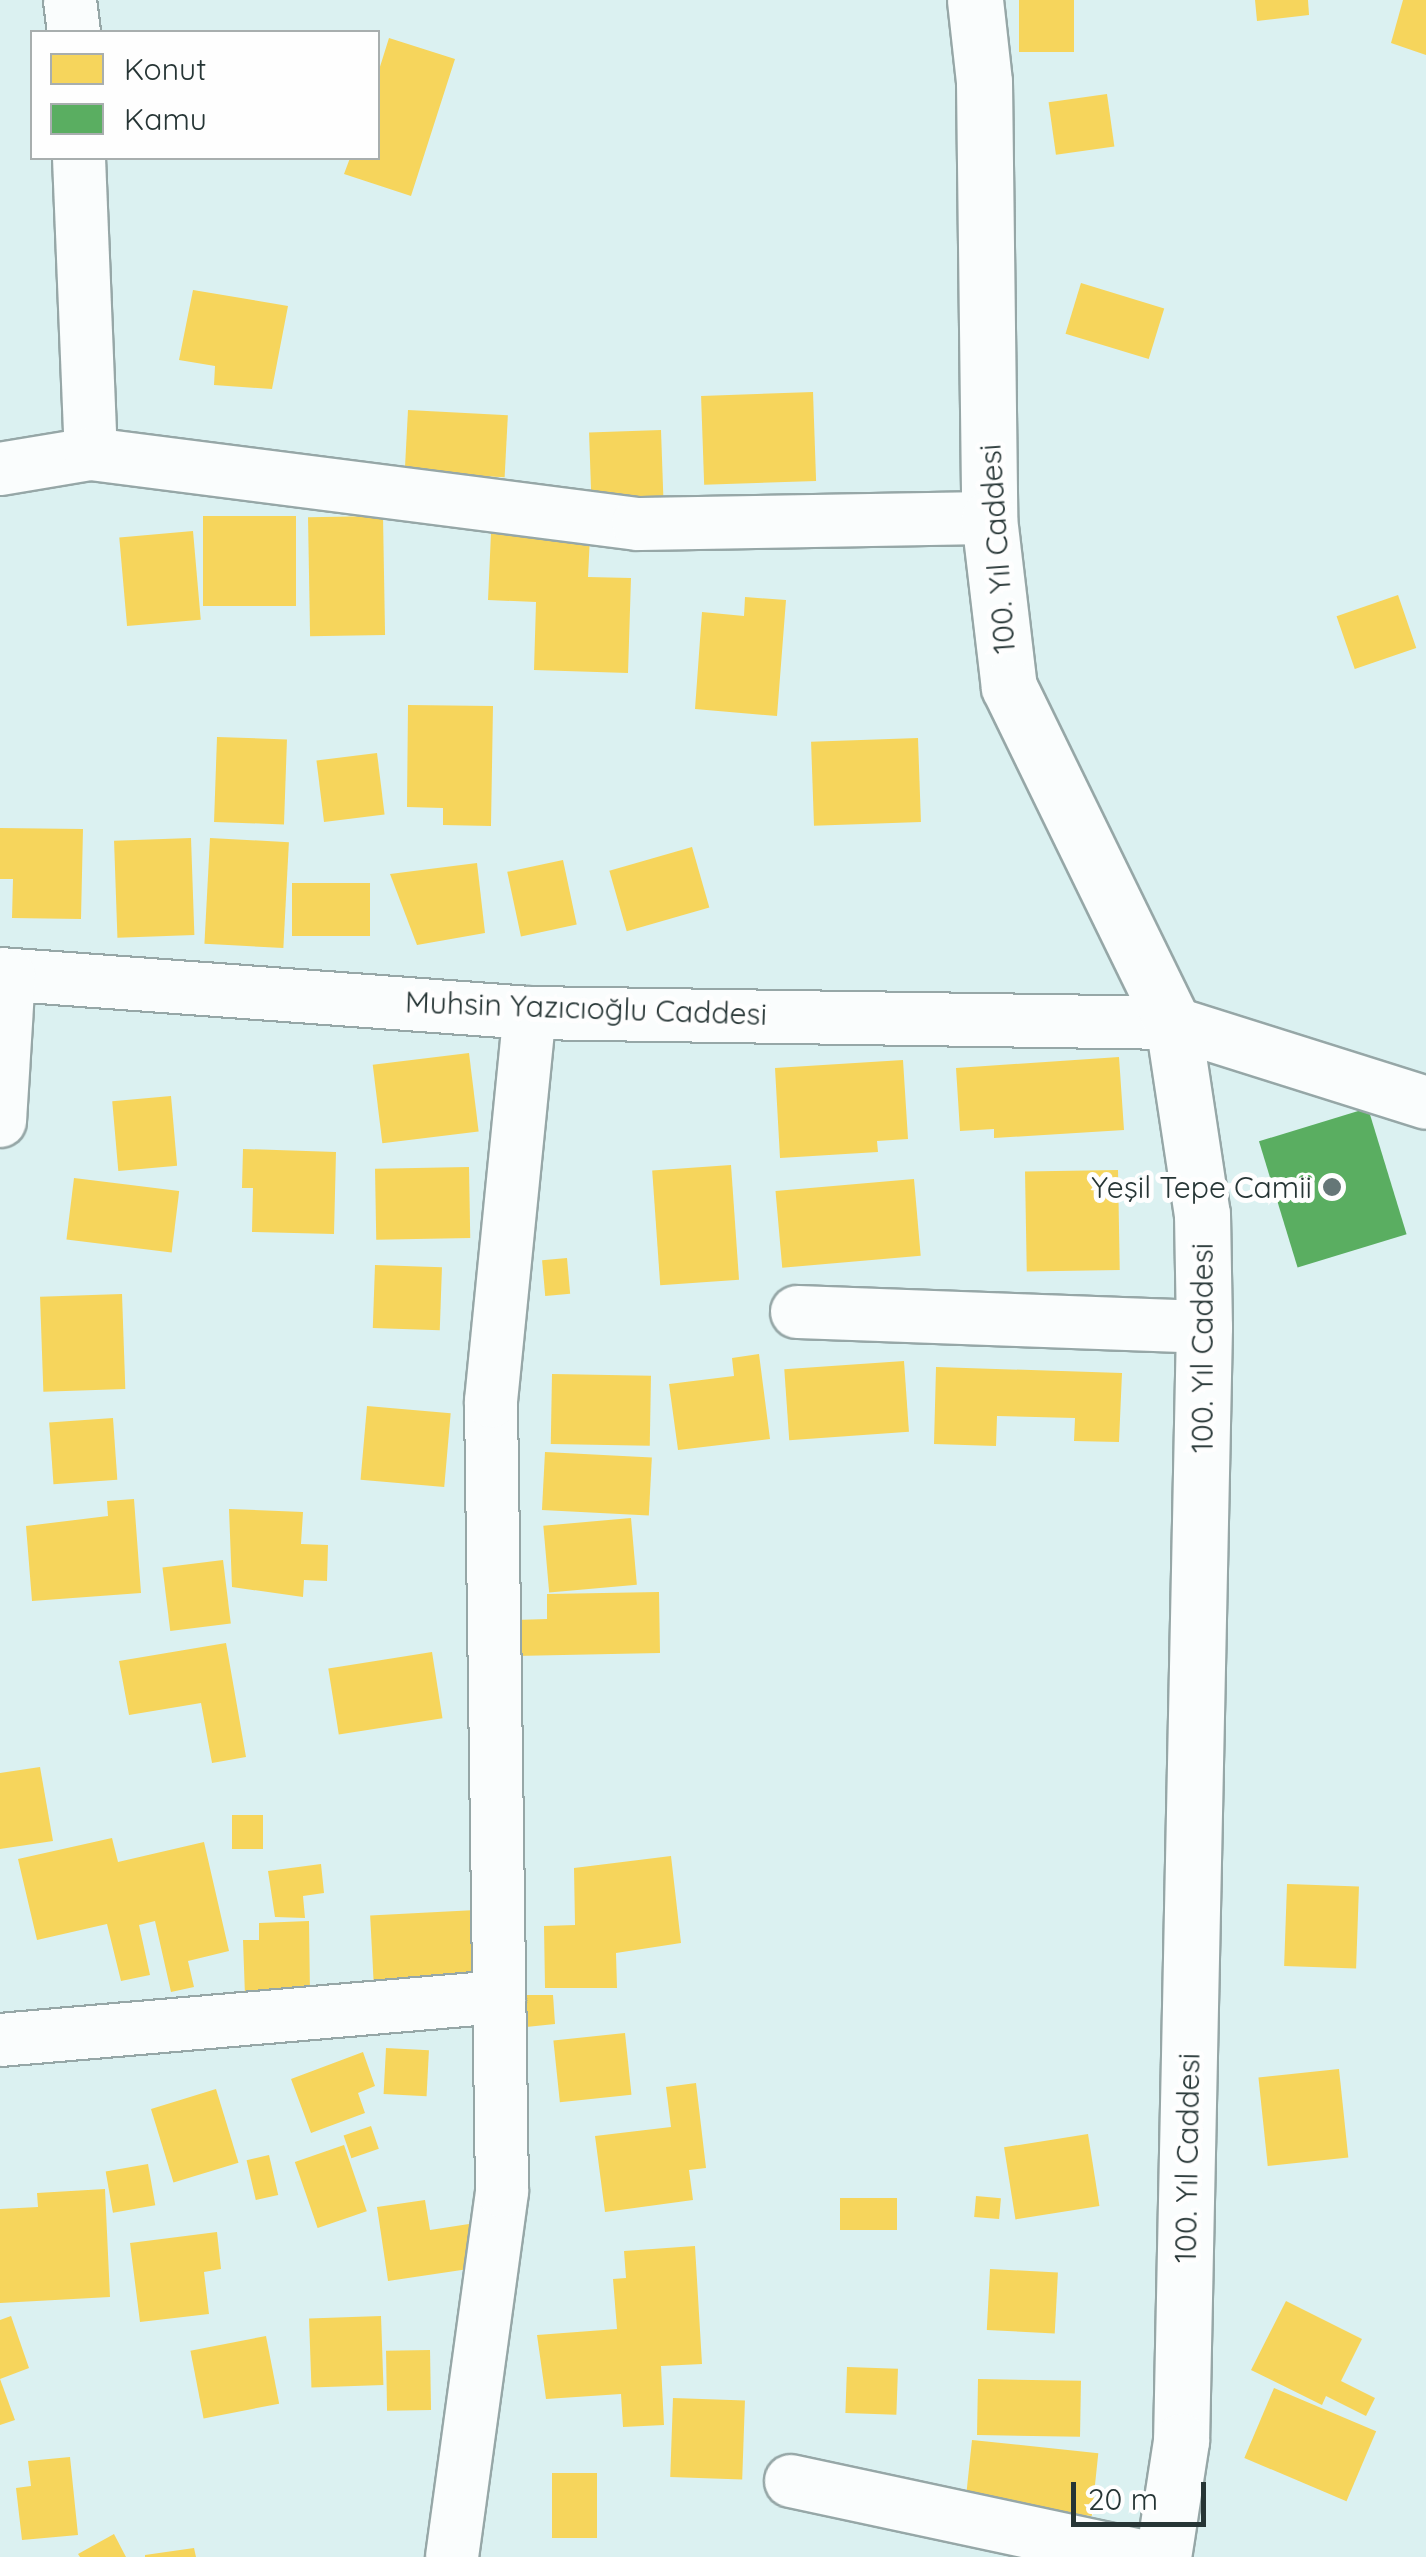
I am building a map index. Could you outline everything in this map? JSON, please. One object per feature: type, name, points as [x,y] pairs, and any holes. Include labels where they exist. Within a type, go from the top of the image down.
[{"type":"street","points":[[70,0],[74,30]]},
{"type":"street","name":"100. Yıl Caddesi","points":[[975,0],[984,82],[989,518],[1009,687],[1172,1023],[1202,1214],[1204,1327],[1181,2441],[1163,2557]]},
{"type":"street","points":[[79,160],[91,454]]},
{"type":"street","points":[[0,468],[91,454],[638,524],[989,518]]},
{"type":"street","points":[[0,1120],[4,974]]},
{"type":"street","name":"Muhsin Yazıcıoğlu Caddesi","points":[[4,974],[530,1013],[1172,1023],[1426,1103]]},
{"type":"street","points":[[452,2557],[502,2192],[491,1401],[530,1013]]},
{"type":"street","points":[[796,1312],[1204,1327]]},
{"type":"street","points":[[0,2040],[500,1997]]},
{"type":"street","points":[[792,2481],[1146,2557]]},
{"type":"building: Konut","points":[[1019,0],[1074,0],[1074,52],[1019,52]]},
{"type":"building: Konut","points":[[1255,0],[1308,0],[1309,15],[1257,21]]},
{"type":"building: Konut","points":[[1403,0],[1426,0],[1426,55],[1391,43]]},
{"type":"building: Konut","points":[[389,38],[455,59],[411,196],[344,174],[349,160],[380,160],[380,67]]},
{"type":"building: Konut","points":[[1107,94],[1114,146],[1056,155],[1049,102]]},
{"type":"building: Konut","points":[[1081,283],[1164,308],[1149,359],[1066,334]]},
{"type":"building: Konut","points":[[193,290],[288,306],[272,389],[214,385],[215,366],[179,360]]},
{"type":"building: Konut","points":[[813,392],[816,481],[704,485],[701,396]]},
{"type":"building: Konut","points":[[408,410],[508,415],[505,477],[405,472]]},
{"type":"building: Konut","points":[[661,430],[664,509],[592,511],[589,433]]},
{"type":"building: Konut","points":[[203,516],[296,516],[296,606],[203,606]]},
{"type":"building: Konut","points":[[383,516],[385,635],[310,636],[308,517]]},
{"type":"building: Konut","points":[[193,531],[201,620],[127,626],[119,537]]},
{"type":"building: Konut","points":[[491,533],[590,536],[588,577],[631,578],[628,673],[534,670],[536,602],[488,600]]},
{"type":"building: Konut","points":[[1398,595],[1416,648],[1355,669],[1337,616]]},
{"type":"building: Konut","points":[[745,597],[786,600],[777,716],[695,709],[702,612],[744,616]]},
{"type":"building: Konut","points":[[408,705],[493,706],[491,826],[443,825],[443,808],[407,807]]},
{"type":"building: Konut","points":[[217,737],[287,739],[284,824],[214,822]]},
{"type":"building: Konut","points":[[918,738],[921,822],[814,826],[811,742]]},
{"type":"building: Konut","points":[[377,753],[385,815],[324,822],[316,760]]},
{"type":"building: Konut","points":[[0,828],[83,829],[81,919],[12,918],[13,879],[0,879]]},
{"type":"building: Konut","points":[[191,838],[194,935],[117,938],[114,841]]},
{"type":"building: Konut","points":[[210,838],[289,842],[283,948],[204,944]]},
{"type":"building: Konut","points":[[692,847],[709,908],[627,931],[609,871]]},
{"type":"building: Konut","points":[[563,860],[577,925],[521,936],[507,872]]},
{"type":"building: Konut","points":[[477,863],[485,933],[417,945],[390,874]]},
{"type":"building: Konut","points":[[292,883],[370,883],[370,936],[292,936]]},
{"type":"building: Konut","points":[[469,1053],[479,1131],[382,1143],[373,1065]]},
{"type":"building: Konut","points":[[1119,1057],[1124,1130],[994,1138],[994,1129],[960,1131],[956,1068]]},
{"type":"building: Konut","points":[[903,1060],[908,1139],[877,1141],[878,1152],[780,1158],[775,1068]]},
{"type":"building: Konut","points":[[171,1096],[177,1166],[118,1171],[112,1101]]},
{"type":"building: Konut","points":[[243,1149],[336,1152],[334,1234],[252,1232],[253,1188],[242,1188]]},
{"type":"building: Konut","points":[[731,1165],[739,1280],[660,1285],[652,1171]]},
{"type":"building: Konut","points":[[469,1167],[470,1238],[376,1240],[375,1169]]},
{"type":"building: Konut","points":[[1118,1170],[1120,1270],[1027,1272],[1025,1172]]},
{"type":"building: Konut","points":[[74,1178],[179,1191],[172,1252],[66,1240]]},
{"type":"building: Konut","points":[[914,1179],[921,1256],[782,1268],[776,1191]]},
{"type":"building: Konut","points":[[567,1258],[570,1294],[545,1296],[542,1260]]},
{"type":"building: Konut","points":[[375,1265],[442,1267],[440,1330],[373,1328]]},
{"type":"building: Konut","points":[[122,1294],[125,1389],[43,1392],[40,1297]]},
{"type":"building: Konut","points":[[759,1354],[770,1439],[678,1450],[669,1384],[734,1376],[732,1358]]},
{"type":"building: Konut","points":[[904,1361],[909,1432],[789,1440],[784,1369]]},
{"type":"building: Konut","points":[[936,1367],[1122,1373],[1119,1442],[1074,1441],[1075,1418],[997,1416],[996,1446],[934,1444]]},
{"type":"building: Konut","points":[[552,1374],[651,1376],[650,1446],[551,1444]]},
{"type":"building: Konut","points":[[367,1406],[451,1413],[444,1487],[361,1480]]},
{"type":"building: Konut","points":[[113,1418],[117,1480],[53,1484],[49,1422]]},
{"type":"building: Konut","points":[[545,1452],[652,1458],[649,1516],[542,1510]]},
{"type":"building: Konut","points":[[134,1499],[141,1593],[32,1601],[26,1526],[108,1516],[107,1501]]},
{"type":"building: Konut","points":[[229,1509],[303,1512],[301,1544],[328,1545],[327,1581],[304,1580],[303,1597],[232,1587]]},
{"type":"building: Konut","points":[[631,1518],[637,1585],[549,1592],[543,1526]]},
{"type":"building: Konut","points":[[223,1560],[231,1624],[170,1631],[162,1567]]},
{"type":"building: Konut","points":[[659,1592],[660,1653],[515,1656],[515,1620],[547,1619],[547,1594]]},
{"type":"building: Konut","points":[[226,1643],[246,1757],[212,1763],[201,1703],[129,1715],[119,1661]]},
{"type":"building: Konut","points":[[432,1652],[442,1718],[339,1735],[328,1668]]},
{"type":"building: Konut","points":[[40,1767],[53,1841],[0,1849],[0,1773]]},
{"type":"building: Konut","points":[[232,1815],[263,1815],[263,1849],[232,1849]]},
{"type":"building: Konut","points":[[112,1838],[118,1862],[204,1842],[229,1951],[188,1961],[194,1987],[171,1992],[155,1921],[139,1925],[150,1975],[121,1981],[107,1924],[37,1940],[18,1859]]},
{"type":"building: Konut","points":[[671,1856],[681,1943],[616,1953],[617,1988],[545,1988],[544,1926],[575,1925],[574,1868]]},
{"type":"building: Konut","points":[[321,1864],[324,1893],[303,1896],[305,1918],[275,1917],[268,1871]]},
{"type":"building: Konut","points":[[1287,1884],[1359,1887],[1356,1968],[1284,1966]]},
{"type":"building: Konut","points":[[476,1910],[480,1982],[374,1987],[370,1916]]},
{"type":"building: Konut","points":[[309,1921],[310,1994],[245,1996],[243,1940],[259,1940],[259,1923]]},
{"type":"building: Konut","points":[[526,1995],[553,1995],[555,2024],[526,2027]]},
{"type":"building: Konut","points":[[625,2033],[631,2095],[560,2102],[553,2041]]},
{"type":"building: Konut","points":[[386,2048],[429,2050],[427,2096],[384,2094]]},
{"type":"building: Konut","points":[[363,2052],[375,2086],[358,2093],[365,2113],[311,2133],[291,2079]]},
{"type":"building: Konut","points":[[1339,2069],[1348,2158],[1268,2166],[1258,2077]]},
{"type":"building: Konut","points":[[696,2083],[706,2168],[689,2170],[693,2200],[605,2212],[595,2136],[671,2127],[666,2087]]},
{"type":"building: Konut","points":[[216,2089],[239,2163],[173,2183],[151,2109]]},
{"type":"building: Konut","points":[[371,2126],[379,2149],[351,2158],[344,2135]]},
{"type":"building: Konut","points":[[1088,2134],[1099,2206],[1015,2219],[1004,2147]]},
{"type":"building: Konut","points":[[344,2145],[367,2211],[318,2228],[295,2162]]},
{"type":"building: Konut","points":[[269,2155],[278,2195],[256,2200],[247,2160]]},
{"type":"building: Konut","points":[[148,2164],[155,2205],[113,2213],[106,2171]]},
{"type":"building: Konut","points":[[105,2189],[110,2297],[0,2303],[0,2209],[38,2207],[37,2193]]},
{"type":"building: Konut","points":[[976,2196],[1001,2198],[999,2219],[974,2217]]},
{"type":"building: Konut","points":[[840,2198],[897,2198],[897,2230],[840,2230]]},
{"type":"building: Konut","points":[[425,2200],[430,2230],[469,2224],[475,2268],[388,2281],[377,2207]]},
{"type":"building: Konut","points":[[217,2232],[221,2269],[204,2272],[209,2314],[140,2322],[130,2243]]},
{"type":"building: Konut","points":[[695,2246],[702,2364],[661,2366],[664,2425],[623,2427],[621,2394],[546,2399],[537,2335],[617,2329],[613,2279],[626,2278],[624,2251]]},
{"type":"building: Konut","points":[[990,2269],[1058,2273],[1055,2333],[987,2330]]},
{"type":"building: Konut","points":[[1286,2301],[1362,2339],[1341,2381],[1375,2398],[1366,2416],[1326,2396],[1322,2405],[1251,2370]]},
{"type":"building: Konut","points":[[11,2316],[29,2368],[0,2379],[0,2320]]},
{"type":"building: Konut","points":[[381,2316],[383,2385],[311,2387],[309,2319]]},
{"type":"building: Konut","points":[[266,2336],[279,2404],[204,2418],[190,2351]]},
{"type":"building: Konut","points":[[430,2350],[431,2410],[387,2411],[386,2351]]},
{"type":"building: Konut","points":[[847,2367],[898,2369],[896,2415],[845,2413]]},
{"type":"building: Konut","points":[[0,2379],[15,2420],[0,2425]]},
{"type":"building: Konut","points":[[978,2379],[1081,2381],[1080,2437],[977,2435]]},
{"type":"building: Konut","points":[[1274,2388],[1376,2431],[1346,2501],[1244,2458]]},
{"type":"building: Konut","points":[[673,2398],[745,2401],[742,2479],[670,2477]]},
{"type":"building: Konut","points":[[972,2440],[1098,2453],[1092,2516],[965,2503]]},
{"type":"building: Konut","points":[[70,2457],[78,2535],[22,2540],[16,2488],[31,2486],[28,2461]]},
{"type":"building: Konut","points":[[552,2473],[597,2473],[597,2538],[552,2538]]},
{"type":"building: Konut","points":[[114,2534],[126,2557],[78,2554]]},
{"type":"building: Konut","points":[[194,2548],[196,2557],[145,2557],[145,2555]]},
{"type":"building: Kamu","name":"Yeşil Tepe Camii","points":[[1368,1108],[1407,1234],[1298,1268],[1259,1141]]},
{"type":"place","name":"Yeşil Tepe Camii","points":[[1332,1187]]}]
